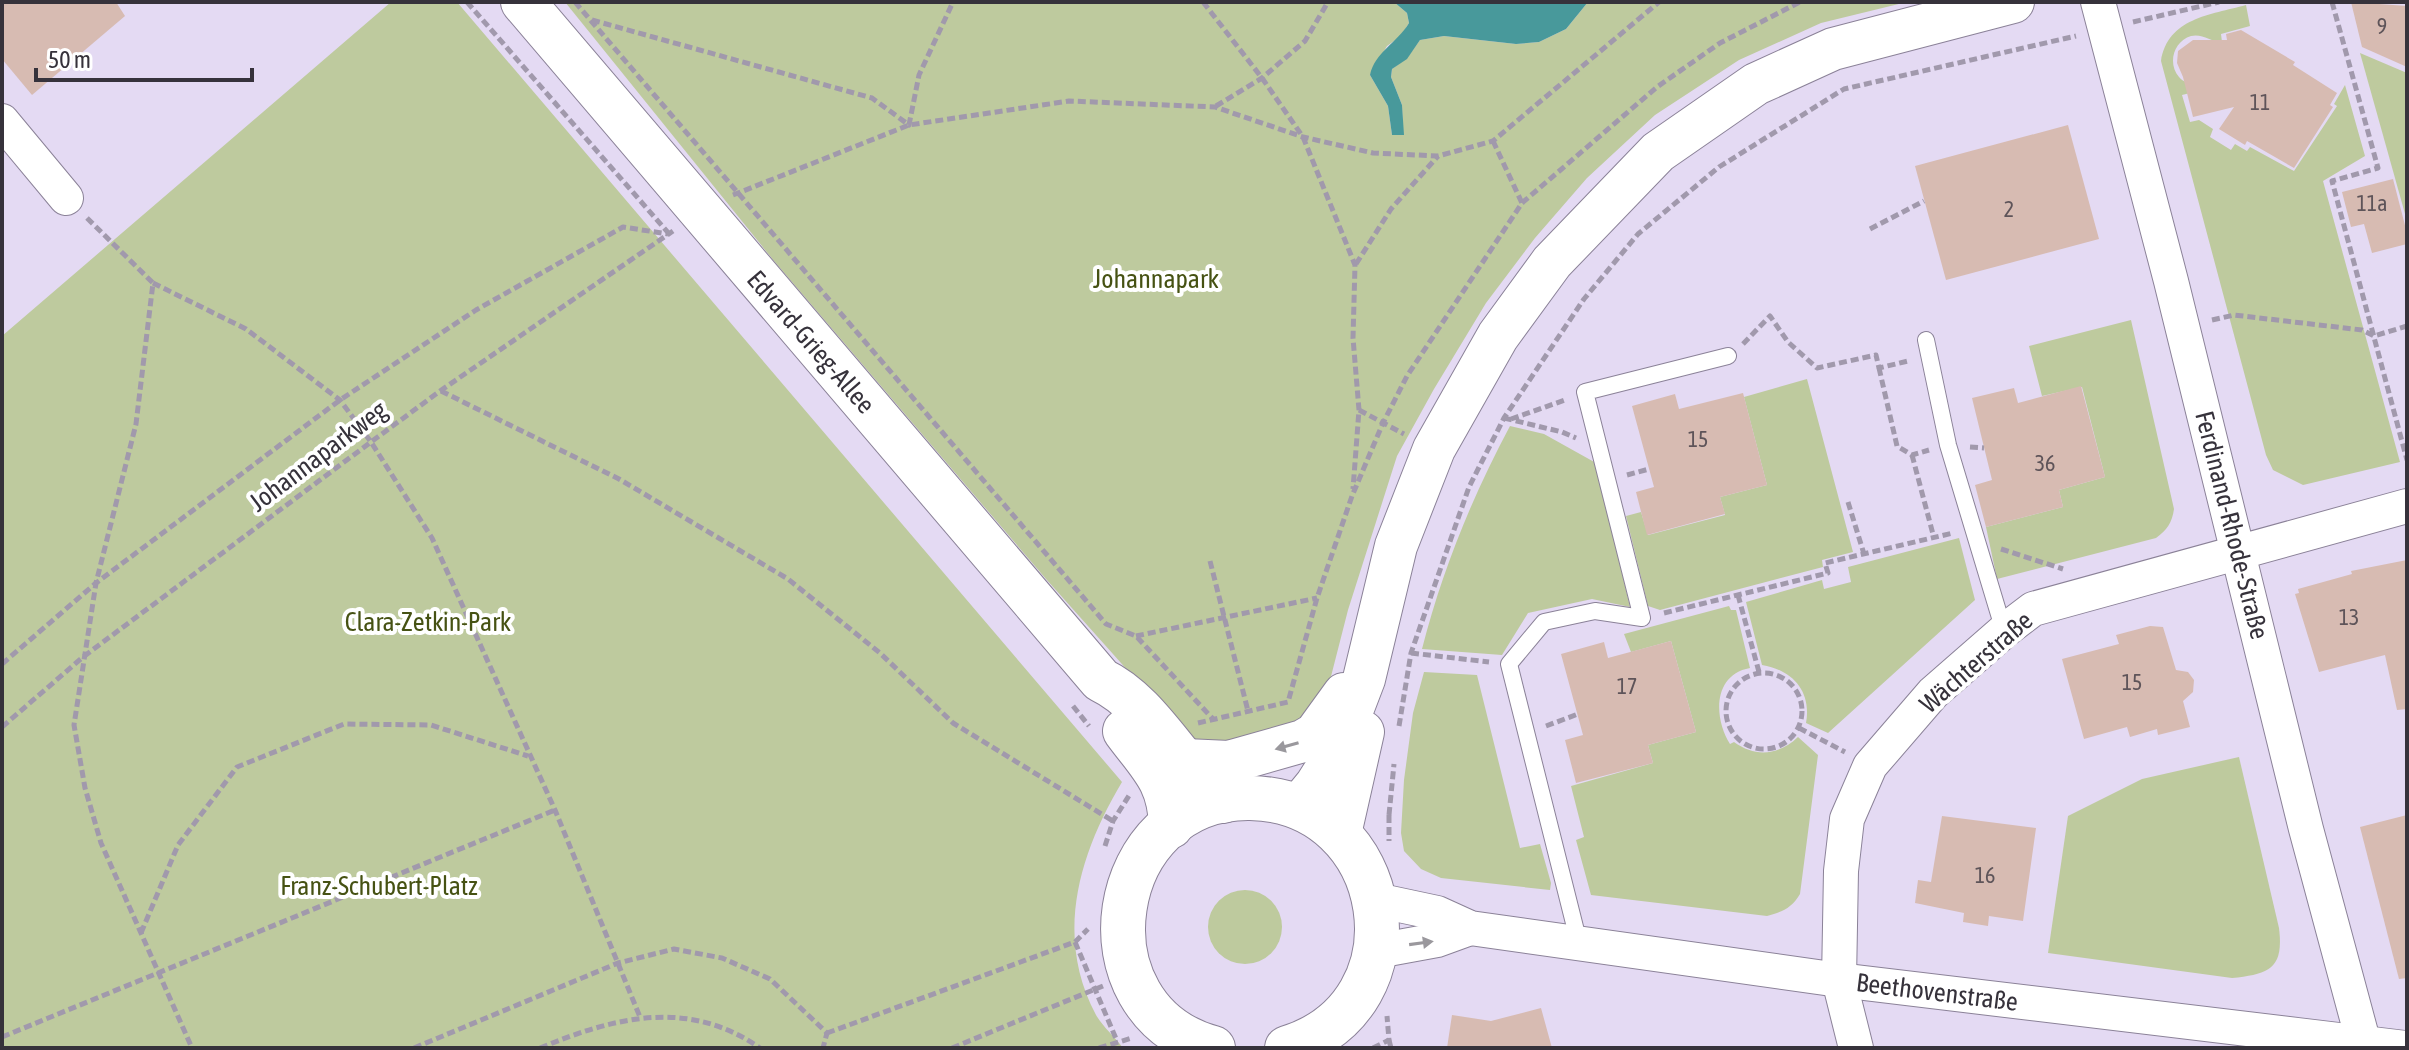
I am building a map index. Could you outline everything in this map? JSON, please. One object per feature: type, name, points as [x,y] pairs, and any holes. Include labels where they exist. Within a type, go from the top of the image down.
[{"type":"main road","name":"Edvard-Grieg-Allee","points":[[523,2],[683,231],[1084,690],[1103,701],[1166,789],[1171,826]]},
{"type":"main road","name":"Edvard-Grieg-Allee","points":[[1084,690],[1119,688],[1186,743],[1207,789],[1223,801]]},
{"type":"main road","points":[[1213,1048],[1180,1033],[1160,1018],[1144,999],[1124,953],[1121,927],[1123,902],[1130,878],[1158,836],[1199,808],[1248,798],[1273,800],[1298,807],[1340,834],[1368,875],[1376,900],[1378,925],[1374,957],[1344,1032],[1322,1032],[1289,1048]]},
{"type":"street","points":[[1298,807],[1335,755],[1364,679],[1389,567],[1403,523],[1434,449],[1498,336],[1552,262],[1658,152],[1756,84],[1833,49],[2013,2]]},
{"type":"street","name":"Ferdinand-Rhode-Straße","points":[[2102,15],[2306,829],[2364,1045]]},
{"type":"street","points":[[2,121],[66,198]]},
{"type":"street","name":"Wächterstraße","points":[[1856,1048],[1839,980],[1841,871],[1847,819],[1870,766],[1933,693],[2033,609],[2407,506]]},
{"type":"street","points":[[1186,743],[1229,762],[1303,741],[1315,734],[1344,694],[1364,679]]},
{"type":"street","points":[[1340,834],[1363,731],[1364,679]]},
{"type":"street","name":"Beethovenstraße","points":[[1376,900],[1437,913],[1470,928],[1839,980],[2405,1048]]},
{"type":"street","name":"Beethovenstraße","points":[[1374,957],[1388,949],[1437,940],[1470,928]]},
{"type":"lane","points":[[1928,348],[1948,445],[2004,631]]},
{"type":"lane","points":[[1579,943],[1509,664],[1544,622],[1595,611],[1642,618],[1585,392],[1728,356]]},
{"type":"path","points":[[467,2],[683,231]]},
{"type":"path","points":[[575,2],[1106,624],[1136,636],[1213,719]]},
{"type":"path","points":[[590,19],[872,98],[909,125],[919,75],[953,2]]},
{"type":"path","points":[[1203,2],[1303,137],[1355,265],[1353,338],[1359,410],[1352,496]]},
{"type":"path","points":[[1522,203],[1493,141],[1659,2]]},
{"type":"path","points":[[1186,743],[1213,719],[1288,702],[1317,598],[1352,496],[1383,423],[1407,376],[1522,203],[1657,87],[1720,43],[1800,2]]},
{"type":"path","points":[[1399,729],[1411,653],[1469,487],[1507,418],[1584,299],[1638,234],[1719,167],[1844,89],[2102,15],[2219,2]]},
{"type":"path","points":[[2332,2],[2378,168],[2332,181],[2407,460]]},
{"type":"path","points":[[1215,107],[1262,78],[1305,41],[1327,3]]},
{"type":"path","name":"Johannaparkweg","points":[[2,727],[83,657],[440,391],[740,192],[909,125],[1069,101],[1215,107],[1303,137],[1373,153],[1438,156],[1493,141]]},
{"type":"path","points":[[1355,265],[1391,209],[1438,156]]},
{"type":"path","points":[[66,198],[153,283],[246,329],[340,400],[371,442],[432,538],[555,810],[640,1017]]},
{"type":"path","points":[[1870,229],[1924,201]]},
{"type":"path","points":[[2,664],[96,583],[340,400],[476,310],[623,227],[683,231]]},
{"type":"path","points":[[153,283],[136,424],[96,583],[74,725],[85,788],[101,843],[192,1048]]},
{"type":"path","points":[[2182,327],[2234,315],[2362,330],[2374,336],[2407,326]]},
{"type":"path","points":[[1728,356],[1770,316],[1788,342],[1817,368],[1876,355],[1897,446],[1912,455],[1934,538]]},
{"type":"path","points":[[1879,368],[1928,348]]},
{"type":"path","points":[[440,391],[619,479],[788,579],[880,653],[953,723],[1113,821]]},
{"type":"path","points":[[1507,418],[1585,392]]},
{"type":"path","points":[[1359,410],[1434,449]]},
{"type":"path","points":[[1507,418],[1562,432],[1599,448]]},
{"type":"path","points":[[1912,455],[1942,447]]},
{"type":"path","points":[[1848,502],[1864,554]]},
{"type":"path","points":[[1642,618],[1828,573],[1825,563],[1934,538],[1975,534],[2062,567],[2071,599]]},
{"type":"path","points":[[1210,561],[1248,711]]},
{"type":"path","points":[[1738,595],[1759,672]]},
{"type":"path","points":[[1136,636],[1317,598]]},
{"type":"path","points":[[1411,653],[1509,664]]},
{"type":"path","points":[[1759,672],[1783,676],[1792,683],[1803,704],[1799,728],[1791,739],[1780,746],[1754,748],[1742,742],[1727,721],[1725,708],[1728,695],[1736,684],[1759,672]]},
{"type":"path","points":[[1084,690],[1097,735]]},
{"type":"path","points":[[1527,734],[1578,714]]},
{"type":"path","points":[[141,934],[178,845],[237,767],[344,724],[431,725],[529,756]]},
{"type":"path","points":[[1799,728],[1870,766]]},
{"type":"path","points":[[1389,815],[1395,758]]},
{"type":"path","points":[[2,1037],[555,810]]},
{"type":"path","points":[[827,1033],[1075,942],[1117,1041],[1099,1048]]},
{"type":"path","points":[[414,1048],[618,963],[674,949],[722,958],[770,979],[827,1033]]},
{"type":"path","points":[[952,1048],[1095,989]]},
{"type":"path","points":[[540,1048],[589,1029],[640,1017],[693,1019],[732,1032],[760,1048]]},
{"type":"path","points":[[823,1048],[827,1033]]},
{"type":"path","points":[[1389,1040],[1391,1048]]},
{"type":"green space","name":"Clara-Zetkin-Park","points":[[391,2],[457,2],[1122,782],[1094,838],[1084,867],[1074,926],[1083,985],[1096,1015],[1123,1048],[2,1048],[2,336]]},
{"type":"green space","name":"Johannapark","points":[[565,2],[1394,2],[1407,13],[1409,23],[1401,36],[1387,46],[1370,75],[1388,106],[1392,135],[1403,135],[1402,105],[1391,77],[1392,69],[1407,58],[1420,40],[1444,36],[1516,44],[1539,42],[1566,29],[1588,2],[1907,2],[1821,23],[1739,60],[1655,115],[1587,178],[1535,238],[1486,303],[1397,456],[1348,610],[1326,696],[1313,716],[1225,748],[1194,740],[1171,719],[1046,579],[774,261]]},
{"type":"green space","points":[[2246,5],[2250,26],[2221,34],[2222,42],[2191,36],[2180,43],[2174,53],[2175,71],[2182,80],[2196,87],[2194,92],[2182,95],[2190,122],[2199,120],[2213,129],[2210,137],[2231,150],[2235,144],[2247,151],[2250,147],[2294,171],[2337,106],[2334,104],[2345,85],[2365,156],[2323,181],[2400,462],[2303,485],[2273,470],[2266,455],[2161,61],[2165,47],[2181,27],[2205,16]]},
{"type":"green space","points":[[2360,53],[2407,73],[2407,221]]},
{"type":"green space","points":[[2131,320],[2174,509],[2170,522],[2156,538],[1997,579],[1986,527],[2063,507],[2059,490],[2105,477],[2082,387],[2042,396],[2029,346]]},
{"type":"green space","points":[[1807,379],[1853,552],[1822,560],[1823,567],[1660,610],[1648,606],[1626,516],[1641,512],[1648,535],[1725,515],[1720,497],[1767,485],[1744,397]]},
{"type":"green space","points":[[1510,426],[1544,434],[1596,463],[1630,607],[1592,599],[1528,613],[1502,655],[1422,649],[1459,535]]},
{"type":"green space","points":[[1959,538],[1975,600],[1828,733],[1806,723],[1806,701],[1798,684],[1782,672],[1762,665],[1746,602],[1822,580],[1824,589],[1851,582],[1848,567]]},
{"type":"green space","points":[[1729,606],[1731,610],[1736,610],[1750,668],[1729,679],[1720,699],[1721,723],[1730,744],[1734,742],[1751,750],[1767,752],[1783,748],[1798,737],[1818,755],[1800,894],[1786,909],[1767,916],[1591,895],[1576,840],[1584,837],[1571,786],[1653,763],[1648,745],[1696,732],[1671,641],[1631,652],[1624,634]]},
{"type":"green space","points":[[1424,672],[1477,675],[1520,848],[1540,844],[1551,883],[1550,890],[1441,878],[1421,869],[1404,851],[1401,833],[1404,780],[1413,713]]},
{"type":"green space","points":[[2239,757],[2279,928],[2279,953],[2271,967],[2256,974],[2232,978],[2048,953],[2068,816],[2142,779]]},
{"type":"green space","points":[[1238,890],[1252,890],[1266,896],[1276,906],[1282,927],[1280,941],[1266,958],[1252,964],[1238,964],[1224,958],[1214,948],[1208,934],[1208,920],[1214,906],[1224,896]]},
{"type":"shaded area","points":[[1394,2],[1588,2],[1566,29],[1539,42],[1516,44],[1444,36],[1420,40],[1407,59],[1392,69],[1391,77],[1402,105],[1404,135],[1392,135],[1388,106],[1370,75],[1381,54],[1409,23],[1407,13]]},
{"type":"building","points":[[2,2],[116,2],[125,16],[32,95],[2,59]]},
{"type":"building","points":[[2351,2],[2407,6],[2407,67],[2362,47]]},
{"type":"building","points":[[2241,30],[2295,62],[2293,65],[2337,93],[2330,105],[2333,107],[2294,168],[2219,129],[2234,107],[2193,117],[2177,63],[2178,51],[2193,40],[2227,40],[2226,34]]},
{"type":"building","points":[[2068,125],[2099,239],[1946,280],[1915,166]]},
{"type":"building","points":[[2393,179],[2407,244],[2372,253],[2364,224],[2351,227],[2342,192]]},
{"type":"building","points":[[2081,386],[2105,477],[2059,490],[2063,507],[1986,527],[1975,485],[1992,480],[1972,398],[2014,388],[2018,403]]},
{"type":"building","points":[[1743,393],[1767,485],[1720,497],[1725,514],[1647,535],[1636,492],[1654,487],[1632,406],[1675,394],[1679,409]]},
{"type":"building","points":[[2407,560],[2407,709],[2397,710],[2385,655],[2319,672],[2295,594],[2299,593],[2298,589],[2352,574],[2351,571]]},
{"type":"building","points":[[2150,626],[2163,627],[2176,670],[2188,672],[2194,680],[2193,692],[2183,701],[2190,727],[2158,735],[2157,729],[2130,737],[2127,727],[2084,739],[2062,659],[2119,644],[2116,635]]},
{"type":"building","points":[[1671,641],[1696,732],[1648,745],[1653,763],[1576,783],[1565,740],[1583,735],[1561,654],[1604,642],[1608,658]]},
{"type":"building","points":[[2407,815],[2407,978],[2399,979],[2360,827]]},
{"type":"building","points":[[1942,816],[2036,828],[2023,921],[1989,916],[1988,926],[1963,922],[1964,913],[1915,903],[1918,880],[1931,882]]},
{"type":"building","points":[[1541,1008],[1552,1048],[1447,1048],[1452,1015],[1491,1021]]},
{"type":"park label","name":"Franz-Schubert-Platz","points":[[379,886]]}]
